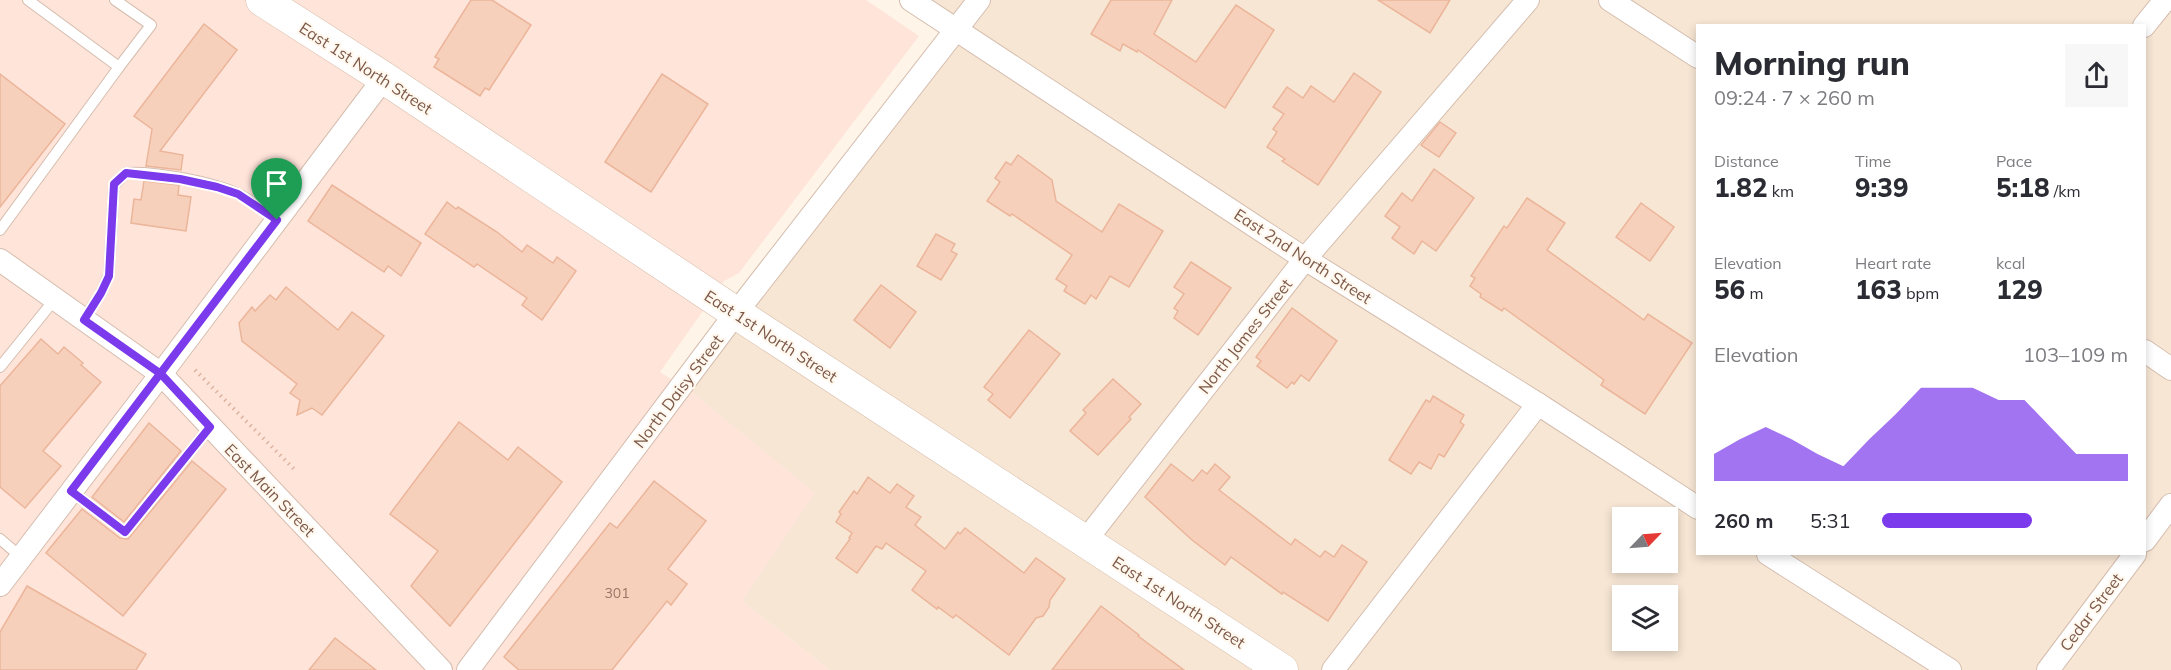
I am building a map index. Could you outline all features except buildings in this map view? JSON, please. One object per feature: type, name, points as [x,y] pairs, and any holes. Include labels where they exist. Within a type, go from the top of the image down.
[{"type":"main road","name":"East 1st North Street","points":[[262,0],[1282,670]]},
{"type":"street","name":"East 2nd North Street","points":[[910,0],[1305,259],[1538,404],[1696,507]]},
{"type":"street","name":"North Daisy Street","points":[[468,670],[736,313],[979,0]]},
{"type":"street","name":"North James Street","points":[[1086,540],[1305,259],[1528,0]]},
{"type":"street","points":[[1610,0],[1696,56]]},
{"type":"street","points":[[2146,24],[2164,0]]},
{"type":"street","points":[[0,585],[384,78]]},
{"type":"street","name":"East Main Street","points":[[0,260],[161,374],[441,670]]},
{"type":"street","points":[[2146,352],[2171,369]]},
{"type":"street","points":[[1333,670],[1538,404]]},
{"type":"street","points":[[2146,539],[2171,505]]},
{"type":"street","points":[[1770,555],[1950,670]]},
{"type":"street","name":"Cedar Street","points":[[2048,670],[2134,555]]},
{"type":"lane","points":[[28,0],[119,67]]},
{"type":"lane","points":[[0,230],[151,25],[116,0]]},
{"type":"lane","points":[[84,320],[107,282],[114,184],[126,173],[180,179],[217,187],[238,194],[277,220]]},
{"type":"lane","points":[[0,368],[55,299]]},
{"type":"lane","points":[[71,491],[125,532],[210,427]]},
{"type":"lane","points":[[0,539],[21,557]]},
{"type":"path","points":[[193,367],[294,469]]},
{"type":"shaded area","points":[[0,0],[866,0],[919,36],[739,273],[724,281],[660,372],[688,389],[815,493],[742,601],[830,670],[0,670]]},
{"type":"shaded area","points":[[911,0],[2171,0],[2171,670],[830,670],[742,601],[814,493],[682,384],[955,30]]},
{"type":"route","points":[[277,220],[161,374],[71,491],[125,532],[210,427],[161,374],[84,320],[109,276],[114,184],[126,173],[134,173],[217,187],[238,194],[277,220]]}]
